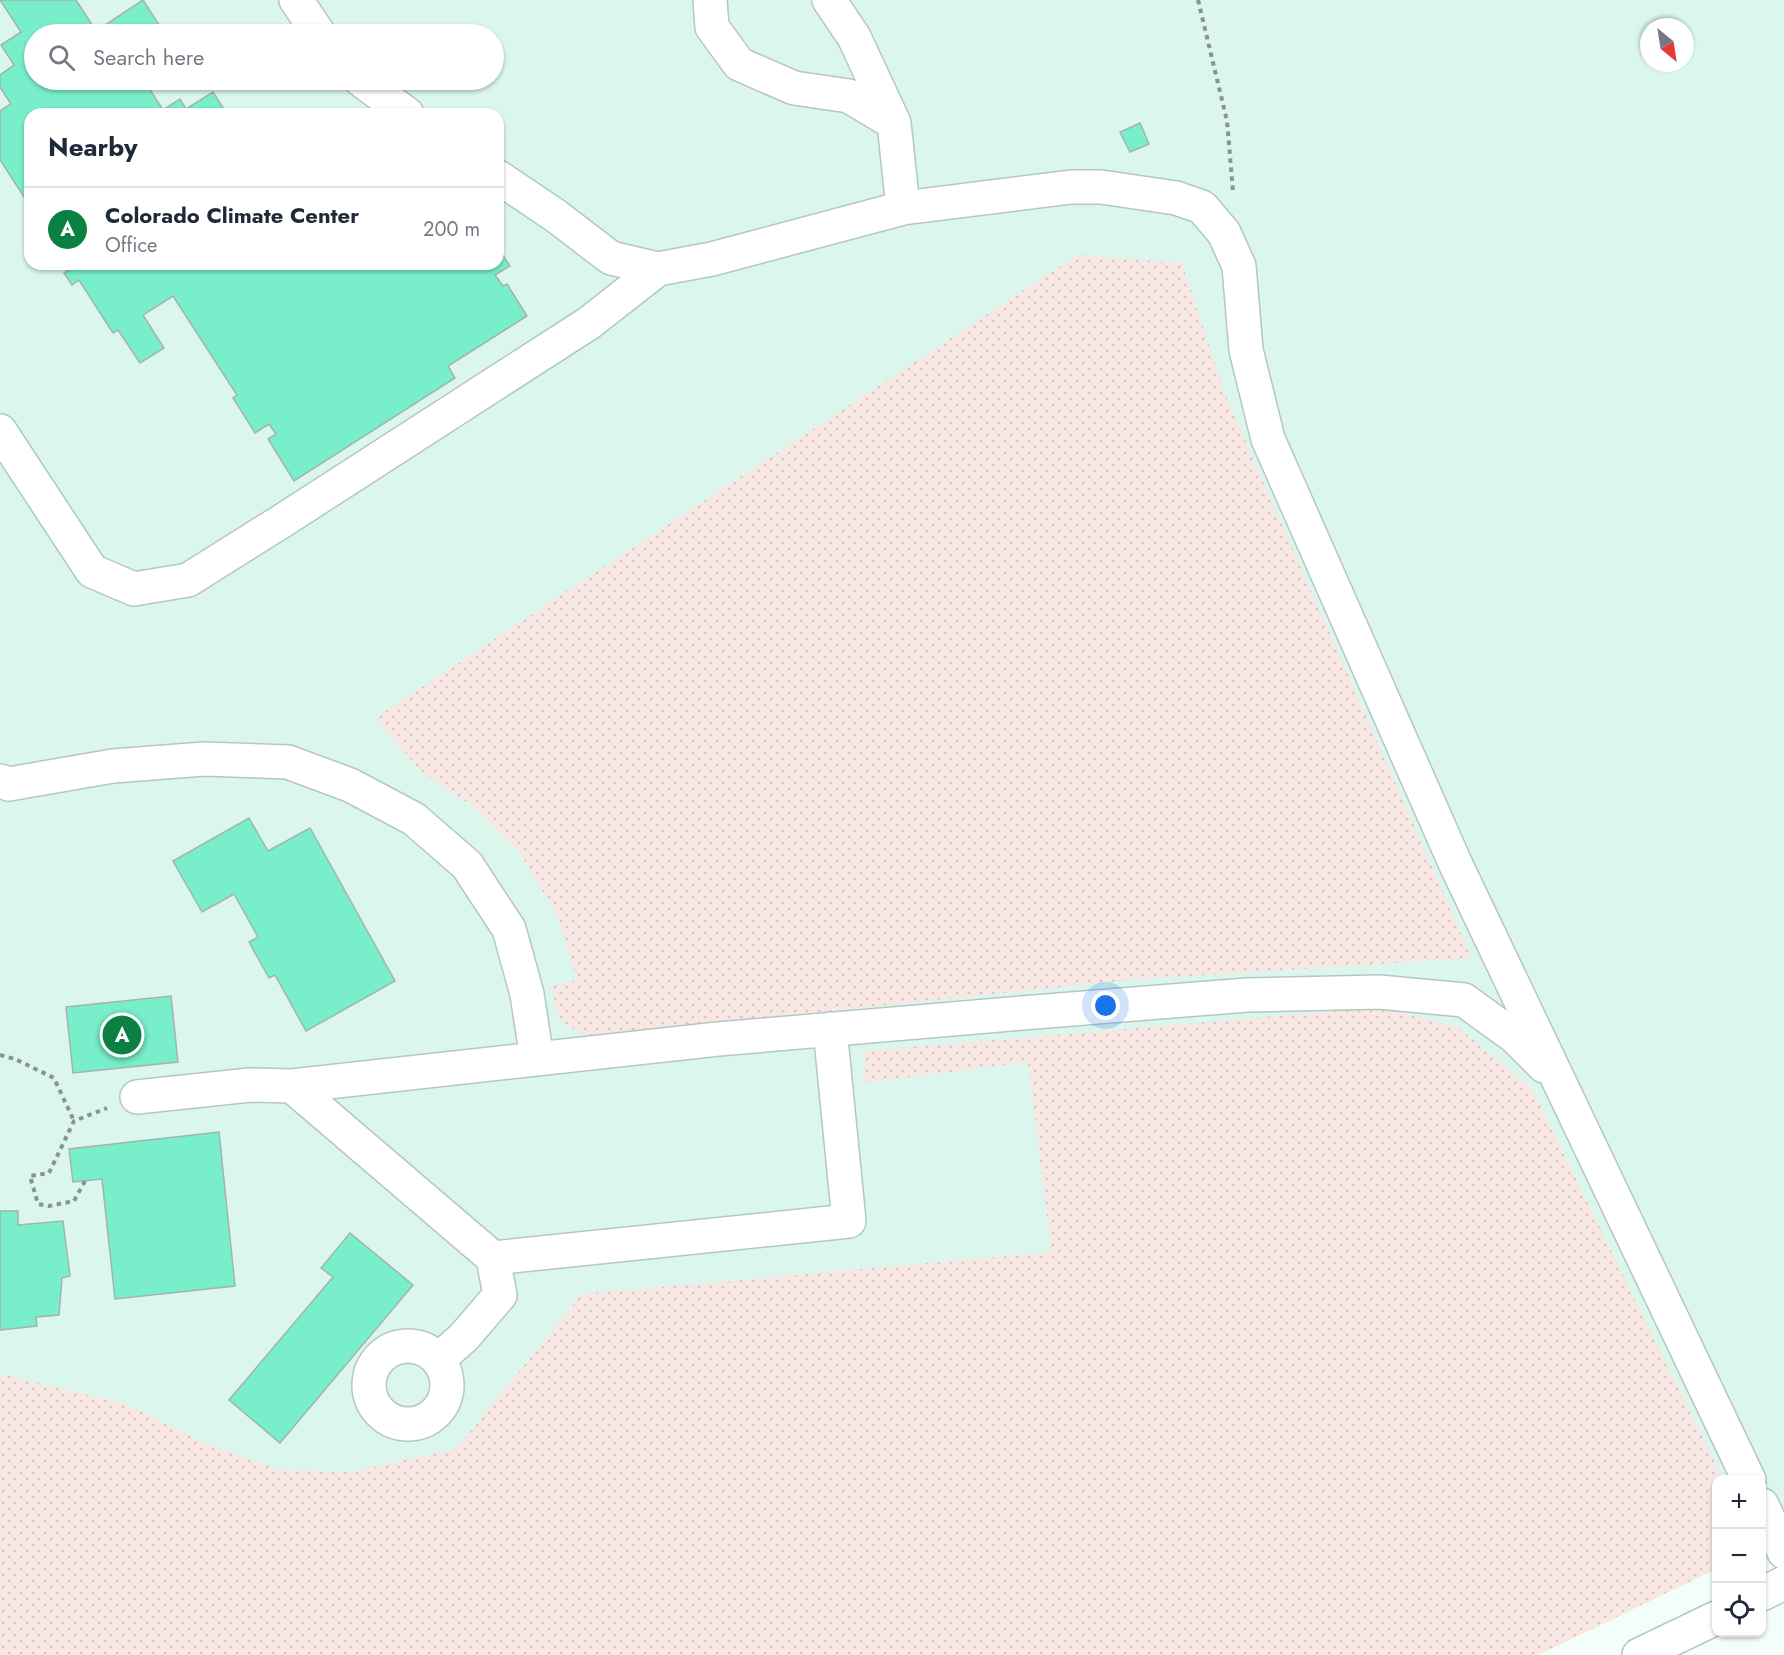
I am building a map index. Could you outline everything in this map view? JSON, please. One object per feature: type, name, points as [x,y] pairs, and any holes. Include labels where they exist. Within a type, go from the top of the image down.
[{"type":"street","points":[[296,0],[312,24]]},
{"type":"street","points":[[710,0],[712,27],[739,64],[794,88],[849,96],[894,123]]},
{"type":"street","points":[[829,0],[854,37],[894,123],[903,208]]},
{"type":"street","points":[[375,90],[399,108]]},
{"type":"street","points":[[504,181],[556,216],[611,258],[658,269],[723,256],[903,208],[1071,187],[1101,187],[1176,198],[1202,207],[1224,233],[1239,266],[1246,350],[1268,439],[1451,854],[1747,1475]]},
{"type":"street","points":[[0,431],[92,571],[134,589],[188,580],[589,323],[658,269]]},
{"type":"street","points":[[3,784],[113,766],[204,759],[288,762],[350,785],[414,819],[467,865],[509,929],[527,994],[537,1059]]},
{"type":"street","points":[[137,1097],[250,1085],[292,1086],[830,1029],[1247,995],[1379,992],[1464,1000],[1515,1037],[1560,1082]]},
{"type":"street","points":[[493,1258],[849,1221],[830,1029]]},
{"type":"street","points":[[292,1086],[493,1258],[500,1295],[464,1337],[438,1360]]},
{"type":"street","points":[[1766,1515],[1784,1552]]},
{"type":"street","points":[[1766,1591],[1784,1582]]},
{"type":"street","points":[[1639,1655],[1712,1620]]},
{"type":"path","points":[[1198,0],[1227,121],[1234,199]]},
{"type":"path","points":[[0,1055],[15,1059],[54,1078],[74,1121]]},
{"type":"path","points":[[85,1181],[74,1201],[49,1206],[38,1204],[30,1176],[49,1173],[74,1121],[137,1097]]},
{"type":"shaded area","points":[[0,0],[1784,0],[1784,1537],[1766,1546],[1766,1475],[1712,1475],[1712,1571],[1538,1655],[0,1655]]},
{"type":"shaded area","points":[[1077,255],[1182,263],[1226,397],[1472,958],[1130,980],[587,1036],[570,1027],[557,1012],[552,986],[577,980],[558,917],[520,853],[475,808],[421,771],[375,718]]},
{"type":"shaded area","points":[[1382,1007],[1459,1028],[1532,1089],[1721,1475],[1712,1475],[1712,1571],[1538,1655],[0,1655],[0,1374],[126,1404],[202,1442],[280,1470],[351,1472],[456,1449],[582,1294],[1051,1252],[1028,1062],[863,1083],[866,1051]]},
{"type":"building","points":[[0,0],[76,0],[91,24],[24,24],[24,90],[150,90],[162,108],[24,108],[24,197],[0,160],[0,111],[11,104],[0,87],[0,75],[14,65],[1,45],[21,32]]},
{"type":"building","points":[[143,0],[159,24],[107,24]]},
{"type":"building","points":[[213,92],[223,108],[188,108]]},
{"type":"building","points":[[180,99],[185,108],[166,108]]},
{"type":"building","points":[[1140,123],[1149,144],[1130,152],[1120,132]]},
{"type":"building","points":[[504,257],[510,266],[504,270]]},
{"type":"building","points":[[69,270],[503,270],[495,275],[503,286],[507,284],[527,316],[448,366],[455,378],[294,481],[268,439],[276,434],[269,424],[255,433],[233,398],[237,395],[173,296],[143,315],[164,348],[140,363],[118,330],[113,333],[79,280],[72,285],[64,273]]},
{"type":"building","points":[[249,818],[268,851],[310,828],[395,981],[306,1031],[275,975],[269,978],[249,942],[258,937],[234,894],[202,912],[173,861]]},
{"type":"building","points":[[171,996],[178,1062],[73,1073],[66,1007]]},
{"type":"building","points":[[219,1132],[235,1286],[115,1299],[102,1179],[73,1182],[69,1149]]},
{"type":"building","points":[[0,1211],[18,1211],[18,1225],[63,1221],[70,1276],[62,1278],[59,1315],[36,1317],[37,1326],[0,1330]]},
{"type":"building","points":[[350,1233],[413,1285],[280,1443],[229,1400],[333,1277],[321,1268]]},
{"type":"place","name":"Colorado Climate Center","points":[[122,1035]]}]
